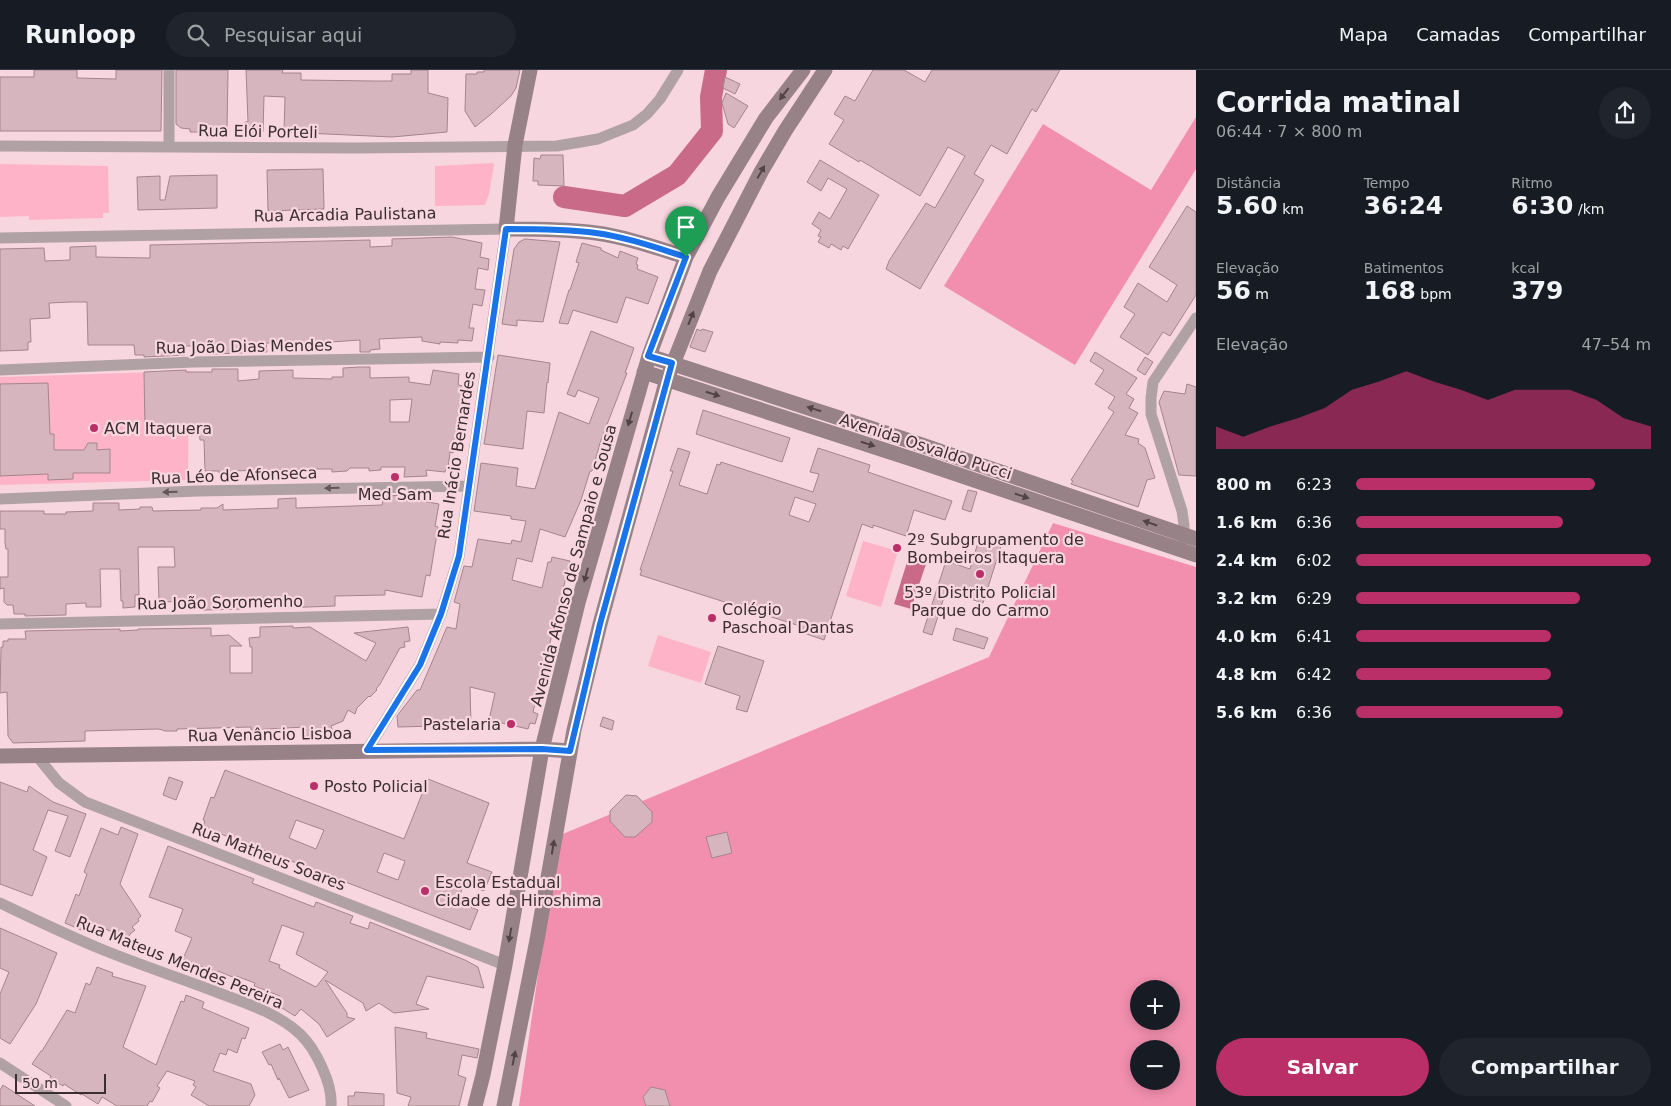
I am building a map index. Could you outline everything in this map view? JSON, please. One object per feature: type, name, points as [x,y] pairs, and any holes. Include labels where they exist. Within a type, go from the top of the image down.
[{"type":"main road","name":"Rua Inácio Bernardes","points":[[506,229],[515,145],[530,70]]},
{"type":"main road","name":"Avenida Afonso de Sampaio e Sousa","points":[[475,1106],[505,965],[542,749],[578,603],[648,356],[686,257],[718,197],[766,118],[803,70]]},
{"type":"main road","points":[[504,1106],[508,1094],[538,940],[570,751],[600,624],[667,379],[710,270],[785,130],[825,70]]},
{"type":"main road","points":[[766,118],[785,130]]},
{"type":"main road","name":"Rua Arcadia Paulistana","points":[[506,229],[567,230],[598,233],[686,257]]},
{"type":"main road","name":"Avenida Osvaldo Pucci","points":[[648,356],[917,443],[1190,537]]},
{"type":"main road","name":"Avenida Osvaldo Pucci","points":[[644,372],[918,461],[1189,553]]},
{"type":"main road","name":"Rua Venâncio Lisboa","points":[[0,756],[367,750],[542,749],[570,751]]},
{"type":"street","points":[[169,70],[169,146]]},
{"type":"street","name":"Rua Elói Porteli","points":[[0,146],[356,148],[557,146],[585,143],[616,133],[633,125],[647,114],[660,99],[678,70]]},
{"type":"street","name":"Rua Arcadia Paulistana","points":[[0,238],[506,229]]},
{"type":"street","name":"Rua Inácio Bernardes","points":[[367,750],[420,665],[441,614],[459,556],[506,229]]},
{"type":"street","points":[[1189,553],[1190,537],[1151,414],[1150,398],[1153,382],[1196,318]]},
{"type":"street","name":"Rua João Dias Mendes","points":[[0,370],[194,362],[489,357]]},
{"type":"street","name":"Rua Léo de Afonseca","points":[[0,499],[198,491],[468,486]]},
{"type":"street","name":"Rua João Soromenho","points":[[0,624],[441,614]]},
{"type":"street","name":"Rua Matheus Soares","points":[[36,755],[59,783],[86,802],[505,965]]},
{"type":"street","name":"Rua Mateus Mendes Pereira","points":[[0,904],[101,949],[236,1000],[283,1022],[300,1034],[312,1048],[329,1086],[331,1106]]},
{"type":"street","points":[[0,1063],[66,1106]]},
{"type":"shaded area","points":[[1196,117],[1196,169],[1075,365],[944,286],[1043,124],[1151,190]]},
{"type":"shaded area","points":[[493,163],[489,194],[485,205],[435,206],[435,166]]},
{"type":"shaded area","points":[[0,164],[108,166],[109,213],[103,213],[103,218],[29,220],[29,216],[0,217]]},
{"type":"shaded area","name":"ACM Itaquera","points":[[189,371],[188,480],[0,485],[0,377]]},
{"type":"shaded area","points":[[1053,523],[1196,567],[1196,1106],[519,1106],[558,836],[989,657]]},
{"type":"shaded area","points":[[863,541],[898,551],[881,607],[846,596]]},
{"type":"shaded area","points":[[908,559],[926,564],[911,609],[894,604]]},
{"type":"shaded area","points":[[658,635],[711,652],[701,683],[648,666]]},
{"type":"building","points":[[34,70],[77,70],[77,78],[116,79],[116,70],[162,70],[161,131],[0,131],[0,77],[34,77]]},
{"type":"building","points":[[176,70],[228,70],[227,130],[218,130],[218,132],[190,132],[190,129],[181,128],[176,124]]},
{"type":"building","points":[[246,70],[283,70],[282,73],[301,73],[301,80],[392,81],[392,74],[411,74],[411,70],[428,70],[428,93],[448,98],[447,132],[392,137],[284,132],[285,97],[264,96],[263,132],[245,132],[245,122],[248,122]]},
{"type":"building","points":[[484,70],[520,70],[516,88],[511,96],[475,127],[465,111],[466,74],[477,74],[477,72],[484,72]]},
{"type":"building","points":[[873,70],[904,70],[925,82],[932,70],[1060,70],[1036,112],[1032,109],[1007,154],[991,145],[974,174],[984,180],[920,289],[886,269],[889,261],[926,203],[935,208],[965,156],[948,147],[920,196],[829,144],[844,120],[834,114],[845,96],[855,101]]},
{"type":"building","points":[[725,77],[740,84],[735,94],[723,88]]},
{"type":"building","points":[[726,93],[748,106],[734,128],[728,124],[722,103]]},
{"type":"building","points":[[541,155],[563,155],[564,186],[538,185],[538,181],[533,181],[534,158],[540,159]]},
{"type":"building","points":[[820,160],[879,195],[848,249],[843,246],[841,250],[831,244],[829,248],[818,242],[821,237],[818,236],[821,230],[812,224],[819,212],[830,219],[847,189],[828,178],[821,191],[807,182]]},
{"type":"building","points":[[323,169],[324,209],[268,211],[267,170]]},
{"type":"building","points":[[217,175],[217,208],[138,210],[137,177],[160,176],[160,200],[165,200],[170,176]]},
{"type":"building","points":[[1187,206],[1196,212],[1196,295],[1170,336],[1163,332],[1148,355],[1120,337],[1135,314],[1124,307],[1138,283],[1167,302],[1177,285],[1149,267]]},
{"type":"building","points":[[452,237],[482,243],[480,257],[489,259],[488,270],[478,268],[475,289],[485,290],[482,306],[473,304],[469,328],[474,328],[472,341],[458,340],[458,343],[440,342],[440,344],[422,341],[422,337],[379,339],[380,349],[370,350],[370,352],[360,352],[360,340],[331,342],[331,351],[304,351],[304,345],[296,345],[296,343],[266,343],[267,352],[212,354],[212,346],[185,346],[185,355],[144,357],[144,355],[135,355],[134,345],[88,345],[87,302],[71,302],[49,303],[50,318],[30,319],[31,342],[28,342],[28,350],[0,351],[0,249],[44,248],[45,261],[70,260],[70,247],[96,246],[96,257],[150,258],[150,245],[370,240],[370,247],[392,246],[392,239]]},
{"type":"building","points":[[525,239],[560,242],[543,322],[517,320],[517,326],[502,324],[514,249],[519,242]]},
{"type":"building","points":[[582,243],[601,248],[601,250],[618,258],[620,251],[638,258],[637,269],[658,277],[648,304],[626,297],[617,323],[573,310],[568,324],[559,323],[579,263],[576,262]]},
{"type":"building","points":[[697,329],[713,332],[705,352],[690,347]]},
{"type":"building","points":[[591,331],[634,348],[625,373],[627,373],[601,440],[592,471],[590,471],[581,500],[565,537],[540,529],[532,562],[517,558],[512,580],[542,588],[548,562],[551,562],[552,557],[570,561],[533,712],[538,714],[535,724],[530,723],[528,729],[489,720],[495,693],[470,687],[471,725],[398,727],[397,716],[417,690],[420,690],[447,627],[456,629],[460,604],[454,602],[464,566],[472,567],[478,539],[511,544],[512,540],[521,542],[526,521],[511,519],[511,516],[474,511],[481,463],[518,468],[516,486],[535,489],[559,412],[589,424],[599,398],[578,390],[575,397],[567,394]]},
{"type":"building","points":[[1095,352],[1137,378],[1126,394],[1134,399],[1129,408],[1138,413],[1125,435],[1139,439],[1138,443],[1145,448],[1155,478],[1147,480],[1138,507],[1071,484],[1073,481],[1071,480],[1114,412],[1108,408],[1115,397],[1095,384],[1104,370],[1090,361]]},
{"type":"building","points":[[498,355],[550,363],[544,413],[527,411],[523,449],[484,444]]},
{"type":"building","points":[[1145,357],[1153,362],[1145,375],[1137,370]]},
{"type":"building","points":[[370,367],[370,378],[409,377],[409,382],[430,385],[433,370],[459,374],[458,385],[469,387],[460,435],[455,434],[453,453],[450,452],[448,468],[446,468],[445,472],[426,470],[427,476],[404,477],[405,467],[381,467],[381,470],[369,471],[369,468],[350,468],[347,471],[332,472],[332,469],[230,471],[230,473],[205,471],[204,440],[200,440],[199,427],[145,428],[144,372],[186,370],[186,372],[212,372],[212,369],[238,369],[238,381],[259,379],[259,371],[293,370],[293,378],[332,379],[332,377],[343,377],[343,368]],"holes":[[[412,399],[409,422],[390,422],[390,400]]]},
{"type":"building","points":[[48,383],[50,434],[54,434],[54,450],[84,450],[88,443],[97,443],[97,450],[110,449],[110,473],[73,473],[73,479],[48,480],[48,474],[0,476],[0,384]]},
{"type":"building","points":[[1187,384],[1196,387],[1196,476],[1179,475],[1159,402],[1164,391],[1185,394]]},
{"type":"building","points":[[703,410],[790,438],[782,462],[696,434]]},
{"type":"building","points":[[678,448],[690,452],[679,485],[707,494],[717,464],[720,465],[721,462],[813,492],[819,474],[810,472],[818,448],[870,465],[868,472],[952,501],[945,520],[914,510],[906,536],[873,525],[873,528],[862,524],[824,640],[801,632],[803,627],[640,575],[642,570],[640,570],[673,471],[670,471]],"holes":[[[795,497],[816,504],[809,522],[789,515]]]},
{"type":"building","points":[[968,490],[977,492],[971,512],[962,509]]},
{"type":"building","points":[[407,495],[406,500],[439,504],[435,526],[438,527],[430,576],[426,575],[422,597],[385,590],[385,595],[335,596],[335,606],[280,608],[280,597],[243,599],[243,609],[203,610],[203,601],[159,602],[158,567],[175,567],[174,547],[138,547],[139,595],[135,595],[135,607],[123,608],[120,569],[100,569],[101,607],[86,607],[86,603],[66,604],[66,615],[25,616],[25,614],[14,614],[13,605],[7,605],[4,602],[4,588],[0,589],[0,577],[8,577],[8,549],[6,549],[5,543],[5,529],[0,529],[0,511],[44,511],[44,514],[66,514],[66,512],[93,511],[93,503],[119,503],[119,510],[152,507],[153,511],[201,510],[201,508],[217,508],[223,504],[223,510],[278,508],[278,499],[296,498],[296,508],[382,505],[384,496]]},
{"type":"building","points":[[980,536],[1002,543],[983,603],[946,591],[932,635],[923,632],[946,561],[970,569]]},
{"type":"building","points":[[293,626],[293,628],[310,627],[366,661],[376,643],[354,633],[408,627],[410,641],[404,642],[405,647],[400,648],[377,690],[357,708],[355,714],[348,710],[343,721],[331,726],[334,735],[305,736],[304,727],[251,730],[251,727],[177,729],[177,731],[158,729],[85,731],[85,741],[13,743],[8,736],[7,692],[0,693],[1,647],[3,647],[3,641],[8,641],[8,639],[26,639],[25,631],[120,629],[120,631],[211,628],[211,636],[229,635],[242,646],[230,646],[230,673],[252,673],[252,647],[250,647],[249,638],[260,637],[260,627]]},
{"type":"building","points":[[956,628],[988,638],[984,649],[953,640]]},
{"type":"building","points":[[718,646],[764,661],[747,712],[736,709],[740,696],[705,684]]},
{"type":"building","points":[[603,717],[614,721],[612,730],[600,726]]},
{"type":"building","points":[[225,770],[404,839],[428,779],[489,803],[467,863],[492,872],[484,891],[464,884],[457,902],[478,910],[470,930],[203,827],[205,821],[203,820],[211,797],[214,798]],"holes":[[[296,820],[324,830],[316,849],[289,838]],[[384,853],[405,861],[398,880],[377,872]]]},
{"type":"building","points":[[169,777],[183,782],[176,800],[163,795]]},
{"type":"building","points":[[0,782],[27,792],[29,786],[53,802],[86,814],[70,857],[55,851],[68,816],[48,810],[33,850],[47,857],[32,896],[0,884]]},
{"type":"building","points":[[626,795],[637,796],[652,812],[652,822],[635,837],[625,837],[610,821],[610,811]]},
{"type":"building","points":[[121,827],[138,834],[120,884],[141,916],[138,919],[139,921],[132,927],[135,930],[128,938],[85,921],[81,930],[65,923],[76,894],[79,896],[87,874],[84,872],[101,828],[118,835]]},
{"type":"building","points":[[727,832],[732,853],[712,858],[706,837]]},
{"type":"building","points":[[168,846],[254,879],[252,883],[314,907],[316,902],[353,916],[350,923],[368,929],[370,922],[465,960],[478,967],[484,988],[427,976],[416,1004],[429,1009],[394,1013],[379,1003],[366,1011],[363,1003],[325,980],[347,1013],[347,1017],[355,1019],[327,1037],[319,1024],[301,1009],[295,1016],[277,1005],[280,996],[254,986],[255,983],[218,971],[215,980],[201,975],[203,967],[183,959],[192,938],[175,931],[183,909],[149,897]],"holes":[[[282,925],[304,933],[296,954],[328,972],[316,987],[279,968],[280,965],[269,961]]]},
{"type":"building","points":[[0,928],[57,953],[36,1004],[10,1044],[0,1038],[0,994],[9,972],[0,968]]},
{"type":"building","points":[[97,967],[113,973],[112,976],[146,986],[123,1047],[156,1065],[181,1001],[184,1002],[186,995],[204,1002],[202,1008],[249,1028],[245,1039],[242,1038],[237,1053],[228,1049],[226,1055],[220,1053],[213,1071],[251,1084],[255,1095],[249,1106],[209,1106],[191,1095],[196,1087],[193,1085],[195,1081],[167,1071],[157,1086],[160,1088],[152,1102],[150,1101],[147,1106],[117,1106],[102,1097],[98,1104],[64,1084],[63,1086],[32,1064],[67,1010],[75,1013],[86,983],[90,985]]},
{"type":"building","points":[[395,1027],[427,1033],[426,1038],[479,1049],[477,1058],[462,1055],[458,1075],[466,1078],[459,1106],[408,1106],[411,1097],[397,1093]]},
{"type":"building","points":[[280,1044],[283,1050],[288,1047],[309,1090],[289,1098],[271,1064],[269,1065],[262,1052]]},
{"type":"building","points":[[3,1085],[35,1106],[0,1106],[0,1090]]},
{"type":"building","points":[[651,1087],[665,1090],[670,1106],[646,1106],[643,1097]]},
{"type":"building","points":[[355,1092],[384,1094],[384,1106],[348,1106],[348,1096],[354,1096]]},
{"type":"waterway","points":[[564,197],[625,206],[677,175],[712,131],[711,97],[716,70]]},
{"type":"place","name":"ACM Itaquera","points":[[94,428]]},
{"type":"place","name":"Med Sam","points":[[395,477]]},
{"type":"place","name":"2º Subgrupamento de Bombeiros Itaquera","points":[[897,548]]},
{"type":"place","name":"53º Distrito Policial Parque do Carmo","points":[[980,574]]},
{"type":"place","name":"Colégio Paschoal Dantas","points":[[712,618]]},
{"type":"place","name":"Pastelaria","points":[[511,724]]},
{"type":"place","name":"Posto Policial","points":[[314,786]]},
{"type":"place","name":"Escola Estadual Cidade de Hiroshima","points":[[425,891]]},
{"type":"route","points":[[506,229],[567,230],[598,233],[686,257],[648,356],[672,363],[600,624],[570,751],[542,749],[367,750],[420,665],[441,614],[459,556],[506,229]]}]
